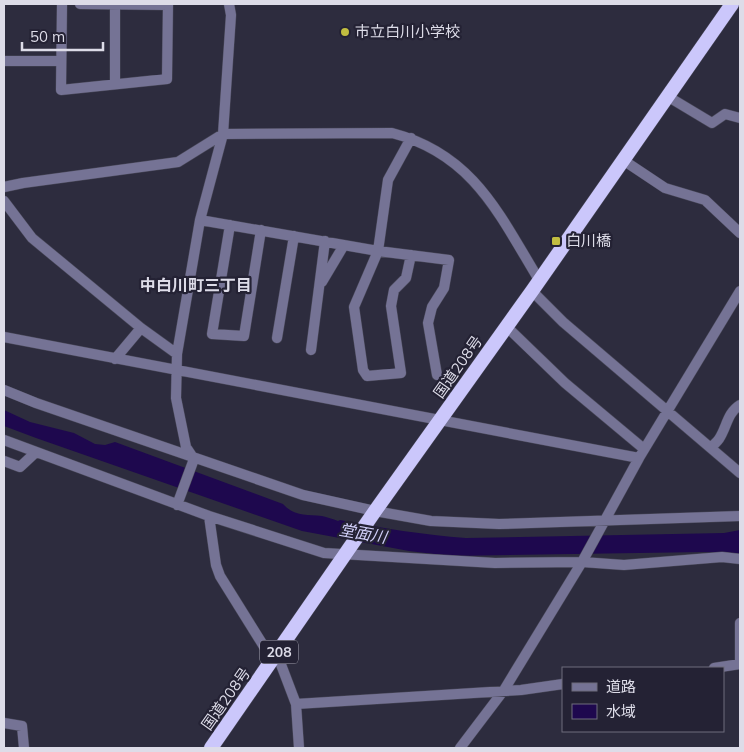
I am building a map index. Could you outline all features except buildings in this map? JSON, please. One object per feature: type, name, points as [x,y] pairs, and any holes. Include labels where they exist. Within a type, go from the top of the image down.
[{"type":"highway","name":"国道208号","points":[[211,748],[375,511],[441,421],[732,4]]},
{"type":"street","points":[[62,4],[62,90],[167,79],[168,4],[80,4]]},
{"type":"street","points":[[115,4],[115,84]]},
{"type":"street","points":[[194,458],[186,447],[176,398],[177,354],[200,220],[223,134],[231,15],[229,4]]},
{"type":"street","points":[[4,61],[61,61]]},
{"type":"street","points":[[667,96],[712,123],[725,114],[740,118]]},
{"type":"street","points":[[4,187],[178,162],[223,134],[392,133],[411,138],[452,160],[474,180],[496,208],[536,285],[563,322],[740,473]]},
{"type":"street","points":[[411,138],[388,180],[378,251],[354,307],[363,370],[367,376],[401,373],[391,306],[394,290],[406,278],[411,255]]},
{"type":"street","points":[[622,160],[666,188],[705,200],[740,233]]},
{"type":"street","points":[[4,202],[32,238],[141,328],[177,354]]},
{"type":"street","points":[[200,220],[378,251],[449,260],[444,288],[432,307],[428,323],[437,375]]},
{"type":"street","points":[[230,225],[212,334],[244,336],[262,230]]},
{"type":"street","points":[[277,338],[294,236]]},
{"type":"street","points":[[311,350],[325,241]]},
{"type":"street","points":[[319,287],[344,245]]},
{"type":"street","points":[[460,748],[504,690],[582,562],[642,453],[740,291]]},
{"type":"street","points":[[506,327],[642,453]]},
{"type":"street","points":[[115,359],[141,328]]},
{"type":"street","points":[[4,337],[441,421],[642,453]]},
{"type":"street","points":[[4,390],[36,403],[303,495],[431,522],[499,524],[740,516]]},
{"type":"street","points":[[710,448],[720,438],[728,418],[740,405]]},
{"type":"street","points":[[4,440],[209,516],[324,553],[495,563],[582,562],[624,565],[722,557],[740,559]]},
{"type":"street","points":[[4,461],[20,467],[35,453]]},
{"type":"street","points":[[177,504],[194,458]]},
{"type":"street","points":[[209,516],[209,529],[220,576],[275,658],[296,704],[299,748]]},
{"type":"street","points":[[720,667],[740,664],[740,623]]},
{"type":"street","points":[[296,704],[520,690],[562,684]]},
{"type":"street","points":[[4,723],[22,726],[24,748]]},
{"type":"water","name":"堂面川","points":[[4,410],[30,422],[74,433],[95,444],[105,445],[115,442],[283,504],[292,511],[301,514],[403,531],[466,538],[724,533],[740,530],[740,554],[704,552],[451,556],[409,551],[302,531],[4,426]]},
{"type":"place","name":"市立白川小学校","points":[[345,32]]},
{"type":"place","name":"白川橋","points":[[556,241]]},
{"type":"district","name":"中白川町三丁目","points":[[196,285]]}]
